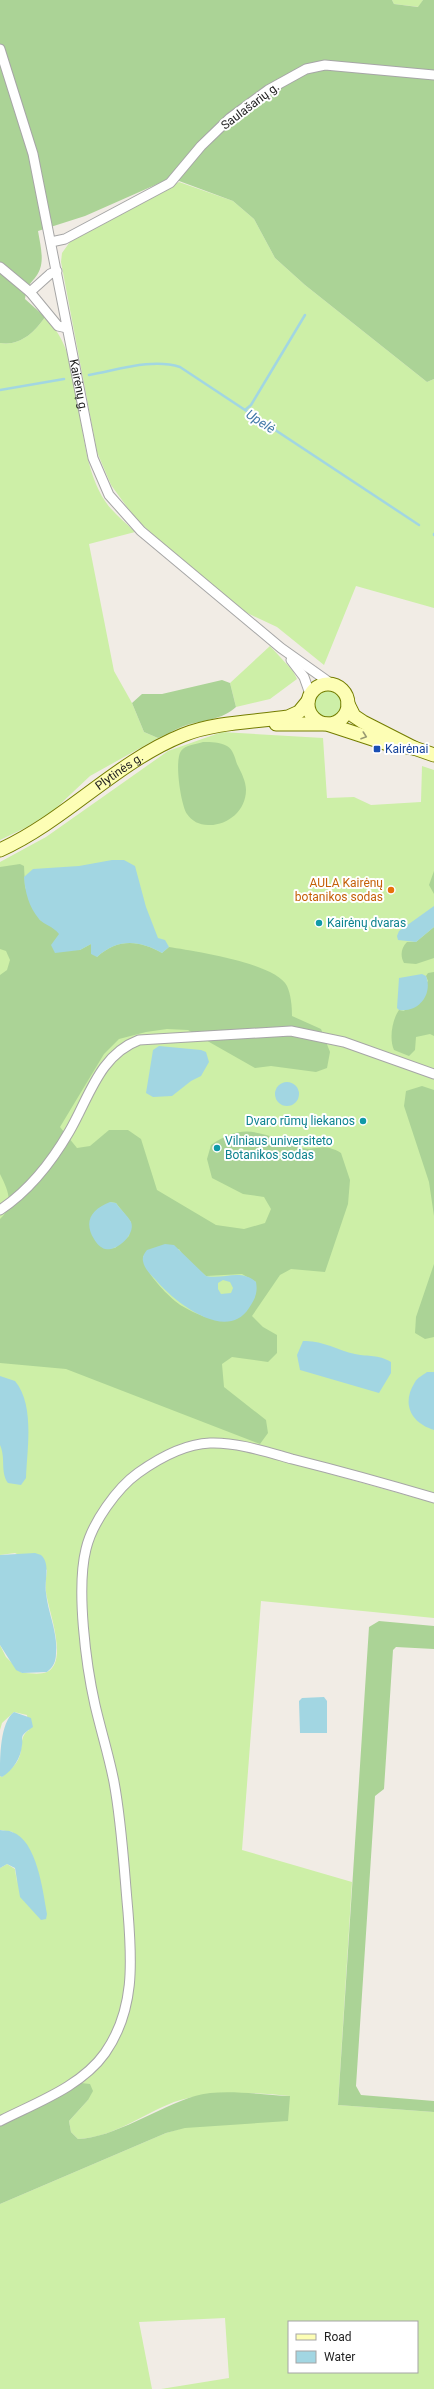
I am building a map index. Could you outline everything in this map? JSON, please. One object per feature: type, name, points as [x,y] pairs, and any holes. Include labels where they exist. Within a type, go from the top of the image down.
[{"type":"main road","points":[[414,748],[388,744],[315,719],[308,707],[309,698],[320,686],[333,685],[343,692],[354,716],[362,722],[414,748],[434,755]]},
{"type":"main road","name":"Plytinės g.","points":[[0,850],[41,828],[130,765],[166,743],[202,729],[250,723],[288,716],[299,712],[309,698]]},
{"type":"main road","points":[[327,724],[339,720],[344,716],[348,704]]},
{"type":"main road","name":"Plytinės g.","points":[[250,723],[327,724]]},
{"type":"street","name":"Kairėnų g.","points":[[0,49],[33,154],[92,458],[109,495],[141,530],[281,648],[333,685]]},
{"type":"street","name":"Saulašarių g.","points":[[51,242],[71,236],[170,184],[201,146],[230,118],[268,90],[306,69],[325,65],[434,75]]},
{"type":"street","points":[[0,267],[30,292],[58,326],[67,328]]},
{"type":"street","points":[[30,292],[50,274],[57,272]]},
{"type":"street","name":"Kairėnų g.","points":[[281,648],[304,677],[309,698]]},
{"type":"street","points":[[0,1210],[42,1174],[69,1132],[96,1078],[109,1060],[128,1044],[139,1040],[291,1031],[344,1042],[434,1074]]},
{"type":"street","points":[[0,2121],[66,2087],[89,2070],[105,2054],[127,2007],[131,1985],[132,1957],[118,1800],[91,1684],[82,1592],[86,1546],[105,1510],[119,1491],[133,1476],[151,1464],[184,1449],[210,1443],[226,1444],[268,1453],[434,1498]]},
{"type":"green space","points":[[0,0],[392,0],[394,4],[418,7],[423,0],[434,0],[434,379],[427,382],[305,285],[275,258],[254,219],[233,201],[171,178],[85,216],[38,231],[42,260],[40,269],[28,288],[25,299],[45,317],[26,337],[14,342],[0,343]]},
{"type":"green space","points":[[392,0],[423,0],[419,7],[394,4]]},
{"type":"green space","points":[[179,182],[233,201],[254,219],[275,258],[305,285],[427,382],[434,379],[434,608],[356,586],[324,665],[277,627],[245,612],[135,518],[111,485],[97,452],[61,262],[62,253],[72,239]]},
{"type":"green space","points":[[45,317],[59,335],[75,380],[82,430],[94,479],[108,505],[135,532],[89,544],[114,671],[132,703],[144,732],[158,738],[90,776],[54,810],[27,827],[0,840],[0,343],[14,342],[26,337]]},
{"type":"green space","points":[[270,646],[293,671],[297,679],[270,699],[236,707],[230,683]]},
{"type":"green space","points":[[222,680],[230,683],[236,707],[225,715],[183,726],[158,738],[144,732],[132,703],[142,694],[162,694]]},
{"type":"green space","points":[[328,689],[338,693],[342,703],[338,713],[328,717],[318,713],[314,703],[318,693]]},
{"type":"green space","points":[[222,732],[323,738],[327,798],[354,797],[371,805],[421,802],[422,766],[434,770],[434,1493],[260,1447],[259,1454],[434,1503],[434,1618],[261,1601],[242,1850],[352,1882],[338,2105],[434,2112],[434,2389],[161,2389],[229,2378],[225,2318],[139,2322],[152,2389],[0,2389],[0,2204],[166,2133],[290,2096],[247,2093],[202,2095],[174,2102],[115,2130],[91,2138],[78,2139],[71,2132],[69,2121],[88,2100],[81,2083],[0,2126],[0,1868],[7,1864],[15,1869],[17,1883],[13,1832],[0,1830],[0,1776],[2,1777],[17,1762],[21,1752],[23,1736],[29,1730],[27,1715],[14,1712],[2,1723],[0,1730],[0,1645],[6,1657],[22,1673],[35,1674],[47,1672],[53,1666],[57,1647],[56,1635],[46,1592],[47,1570],[15,1553],[0,1555],[0,862],[46,837],[168,751]]},
{"type":"green space","points":[[203,742],[218,743],[231,749],[246,787],[245,798],[239,811],[228,820],[215,825],[205,825],[193,821],[187,814],[179,783],[178,764],[181,751],[188,746]]},
{"type":"green space","points":[[20,864],[24,866],[25,887],[40,920],[53,926],[80,950],[91,944],[97,957],[113,947],[129,943],[145,945],[162,953],[169,947],[233,959],[267,971],[280,978],[287,986],[291,1001],[292,1016],[321,1029],[330,1052],[327,1068],[316,1072],[271,1066],[255,1068],[188,1030],[167,1029],[146,1032],[119,1039],[104,1054],[60,1127],[77,1148],[90,1146],[109,1130],[128,1130],[141,1139],[157,1190],[216,1225],[244,1229],[265,1223],[271,1209],[264,1197],[243,1194],[212,1178],[207,1159],[211,1145],[229,1135],[253,1132],[270,1136],[294,1146],[308,1149],[325,1147],[341,1153],[350,1180],[348,1204],[325,1272],[291,1269],[280,1275],[252,1316],[263,1327],[277,1335],[277,1353],[268,1362],[232,1357],[222,1364],[224,1387],[266,1420],[268,1433],[260,1444],[66,1369],[0,1363],[0,1219],[5,1214],[9,1203],[9,1197],[0,1174],[0,975],[7,970],[10,960],[6,951],[0,949],[0,867]],"holes":[[[110,1202],[116,1203],[131,1222],[129,1236],[115,1248],[105,1249]],[[179,1249],[184,1257],[206,1276],[242,1274],[256,1282],[205,1317],[199,1315],[182,1306],[171,1297],[158,1284],[147,1269],[144,1262],[143,1256]]]},
{"type":"green space","points":[[434,871],[434,894],[429,885]]},
{"type":"green space","points":[[434,927],[434,958],[416,964],[404,963],[402,952],[405,944],[407,942],[416,942]]},
{"type":"green space","points":[[434,972],[434,1036],[430,1034],[416,1037],[415,1050],[409,1056],[394,1050],[392,1046],[393,1024],[399,1010],[404,1011],[428,981],[426,976],[428,973]]},
{"type":"green space","points":[[422,1086],[434,1090],[434,1216],[429,1182],[404,1106],[406,1091]]},
{"type":"green space","points":[[434,1264],[434,1337],[425,1339],[415,1333],[416,1317]]},
{"type":"green space","points":[[379,1621],[434,1626],[434,1649],[396,1647],[393,1650],[384,1789],[375,1796],[356,2086],[361,2095],[434,2101],[434,2112],[338,2105],[369,1627]]},
{"type":"green space","points":[[81,2083],[90,2084],[93,2091],[88,2100],[69,2121],[71,2132],[78,2139],[92,2137],[121,2128],[181,2101],[195,2096],[217,2092],[290,2096],[288,2121],[185,2128],[166,2133],[0,2204],[0,2126]]},
{"type":"water","points":[[112,860],[124,860],[135,866],[146,907],[158,938],[165,940],[169,947],[162,953],[145,945],[129,943],[121,944],[105,951],[97,957],[91,954],[91,944],[80,950],[55,953],[51,945],[59,934],[41,921],[36,914],[28,899],[24,877],[33,869],[79,866]]},
{"type":"water","points":[[434,906],[434,927],[416,942],[398,940],[397,936],[399,931]]},
{"type":"water","points":[[422,974],[426,976],[428,983],[428,989],[423,1001],[413,1008],[399,1010],[397,1008],[399,978]]},
{"type":"water","points":[[159,1046],[201,1050],[206,1052],[209,1062],[201,1076],[191,1081],[172,1096],[153,1097],[146,1093],[153,1050]]},
{"type":"water","points":[[287,1082],[296,1085],[299,1094],[296,1103],[287,1106],[278,1103],[275,1094],[278,1085]]},
{"type":"water","points":[[110,1202],[116,1203],[130,1220],[132,1227],[128,1237],[120,1245],[115,1248],[105,1249],[102,1248],[94,1239],[89,1227],[89,1221],[91,1216],[98,1208]]},
{"type":"water","points":[[165,1244],[174,1245],[206,1276],[219,1277],[238,1275],[250,1278],[256,1282],[257,1289],[254,1299],[249,1308],[239,1318],[227,1322],[214,1320],[200,1315],[186,1307],[163,1288],[149,1273],[143,1260],[147,1250]],"holes":[[[223,1280],[230,1282],[233,1288],[231,1293],[221,1294],[218,1289],[218,1283]]]},
{"type":"water","points":[[303,1341],[317,1342],[355,1354],[382,1358],[391,1362],[391,1373],[379,1393],[300,1370],[297,1355]]},
{"type":"water","points":[[427,1372],[434,1372],[434,1430],[419,1423],[414,1418],[409,1405],[411,1390],[415,1382]]},
{"type":"water","points":[[0,1376],[15,1381],[21,1391],[28,1415],[26,1478],[21,1485],[8,1483],[4,1474],[3,1455],[0,1445]]},
{"type":"water","points":[[35,1553],[41,1555],[46,1563],[46,1593],[56,1638],[56,1656],[54,1664],[47,1672],[22,1673],[16,1670],[0,1645],[0,1555]]},
{"type":"water","points":[[324,1697],[327,1701],[327,1733],[300,1733],[299,1701],[302,1698]]},
{"type":"water","points":[[14,1712],[31,1718],[33,1727],[23,1735],[20,1754],[16,1763],[10,1771],[2,1777],[0,1776],[0,1759],[3,1732],[9,1717]]},
{"type":"water","points":[[0,1830],[11,1831],[21,1837],[33,1856],[41,1880],[47,1914],[46,1919],[41,1920],[20,1897],[15,1868],[7,1864],[0,1868]]},
{"type":"waterway","points":[[245,410],[251,405],[305,315]]},
{"type":"waterway","name":"Upelė","points":[[89,375],[147,364],[180,367],[419,525]]},
{"type":"waterway","name":"Upelė","points":[[0,390],[64,379]]},
{"type":"place","name":"Kairėnai","points":[[377,749]]},
{"type":"place","name":"AULA Kairėnų botanikos sodas","points":[[391,890]]},
{"type":"place","name":"Kairėnų dvaras","points":[[319,923]]},
{"type":"place","name":"Dvaro rūmų liekanos","points":[[363,1121]]},
{"type":"place","name":"Vilniaus universiteto Botanikos sodas","points":[[217,1148]]}]
